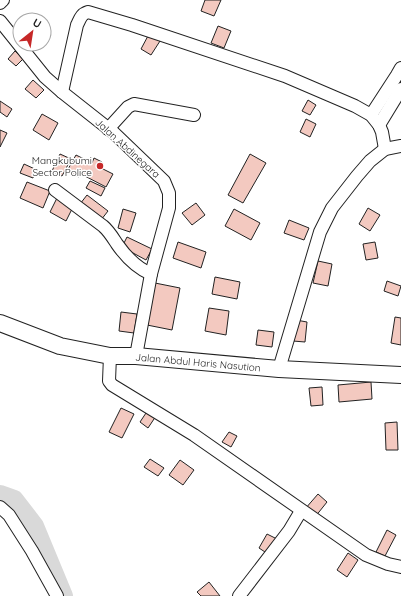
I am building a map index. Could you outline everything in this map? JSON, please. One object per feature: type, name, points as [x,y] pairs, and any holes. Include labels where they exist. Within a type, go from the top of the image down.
[{"type":"main road","name":"Jalan Abdul Haris Nasution","points":[[0,323],[60,346],[110,356],[136,356],[279,369],[401,375]]},
{"type":"street","points":[[0,3],[3,0]]},
{"type":"street","points":[[62,92],[77,25],[84,13],[88,12],[132,25],[285,76],[355,106],[371,115],[379,125],[382,132],[385,149]]},
{"type":"street","name":"Jalan Abdinegara","points":[[0,21],[45,77],[108,128],[164,181],[166,185],[169,208],[151,274],[136,356]]},
{"type":"street","points":[[371,115],[401,68]]},
{"type":"street","points":[[379,125],[401,88]]},
{"type":"street","points":[[108,128],[128,107],[134,104],[194,115]]},
{"type":"street","points":[[279,369],[320,232],[332,208],[370,161],[385,149],[401,146]]},
{"type":"street","points":[[55,190],[104,226],[131,261],[151,274]]},
{"type":"street","points":[[110,356],[110,381],[112,385],[194,435],[366,555],[388,564],[401,567]]},
{"type":"street","points":[[0,507],[9,515],[32,551],[57,596]]},
{"type":"street","points":[[239,596],[289,532],[301,511]]},
{"type":"building","points":[[205,0],[221,0],[214,16],[201,11]]},
{"type":"building","points":[[218,26],[231,31],[224,48],[211,43]]},
{"type":"building","points":[[149,34],[160,41],[151,55],[141,49]]},
{"type":"building","points":[[14,52],[16,52],[23,59],[16,66],[8,59]]},
{"type":"building","points":[[33,80],[44,90],[36,98],[25,89]]},
{"type":"building","points":[[308,100],[316,105],[310,115],[302,111]]},
{"type":"building","points":[[0,101],[12,109],[7,117],[0,112]]},
{"type":"building","points":[[42,114],[58,123],[49,140],[33,130]]},
{"type":"building","points":[[306,119],[316,124],[310,137],[300,132]]},
{"type":"building","points":[[0,130],[7,133],[0,147]]},
{"type":"building","points":[[60,154],[71,159],[62,176],[52,171]]},
{"type":"building","points":[[250,154],[266,163],[243,203],[228,195]]},
{"type":"building","points":[[76,155],[92,163],[94,158],[102,162],[99,167],[113,174],[106,187],[81,174],[79,177],[67,171]]},
{"type":"building","points":[[24,164],[37,170],[33,178],[20,173]]},
{"type":"building","points":[[90,181],[105,188],[101,196],[86,188]]},
{"type":"building","points":[[27,182],[50,191],[43,208],[20,198]]},
{"type":"building","points":[[87,195],[108,211],[101,220],[80,204]]},
{"type":"building","points":[[58,196],[74,205],[66,221],[50,212]]},
{"type":"building","points":[[196,203],[205,215],[192,225],[182,213]]},
{"type":"building","points":[[368,208],[380,215],[370,231],[359,224]]},
{"type":"building","points":[[123,209],[136,213],[130,232],[118,228]]},
{"type":"building","points":[[234,209],[260,223],[251,240],[225,226]]},
{"type":"building","points":[[289,220],[309,228],[304,240],[284,233]]},
{"type":"building","points":[[127,237],[152,249],[146,260],[122,247]]},
{"type":"building","points":[[178,242],[206,252],[201,268],[173,258]]},
{"type":"building","points":[[375,242],[378,258],[366,260],[363,244]]},
{"type":"building","points":[[318,261],[332,264],[328,286],[313,283]]},
{"type":"building","points":[[215,277],[240,282],[237,299],[212,294]]},
{"type":"building","points":[[387,281],[401,286],[398,296],[384,291]]},
{"type":"building","points":[[155,283],[180,288],[172,330],[147,325]]},
{"type":"building","points":[[209,308],[229,311],[226,335],[205,331]]},
{"type":"building","points":[[121,312],[137,314],[134,333],[119,331]]},
{"type":"building","points":[[395,317],[401,318],[401,345],[391,343]]},
{"type":"building","points":[[296,320],[307,322],[305,342],[293,341]]},
{"type":"building","points":[[258,330],[274,332],[272,347],[256,345]]},
{"type":"building","points":[[371,382],[372,399],[339,402],[338,385]]},
{"type":"building","points":[[322,387],[323,405],[311,406],[309,388]]},
{"type":"building","points":[[121,408],[134,414],[122,438],[109,432]]},
{"type":"building","points":[[148,410],[156,416],[148,428],[140,422]]},
{"type":"building","points":[[397,422],[398,450],[386,450],[385,423]]},
{"type":"building","points":[[229,432],[237,436],[231,447],[222,442]]},
{"type":"building","points":[[150,459],[164,468],[158,476],[144,467]]},
{"type":"building","points":[[180,460],[194,470],[183,485],[169,475]]},
{"type":"building","points":[[318,494],[327,502],[315,517],[305,509]]},
{"type":"building","points":[[387,530],[396,535],[385,556],[376,552]]},
{"type":"building","points":[[267,534],[277,539],[268,554],[259,548]]},
{"type":"building","points":[[348,553],[358,560],[347,577],[337,570]]},
{"type":"building","points":[[209,582],[220,596],[201,596],[197,592]]},
{"type":"waterway","points":[[0,495],[14,500],[34,526],[63,596]]},
{"type":"place","name":"Mangkubumi Sector Police","points":[[100,166]]}]
